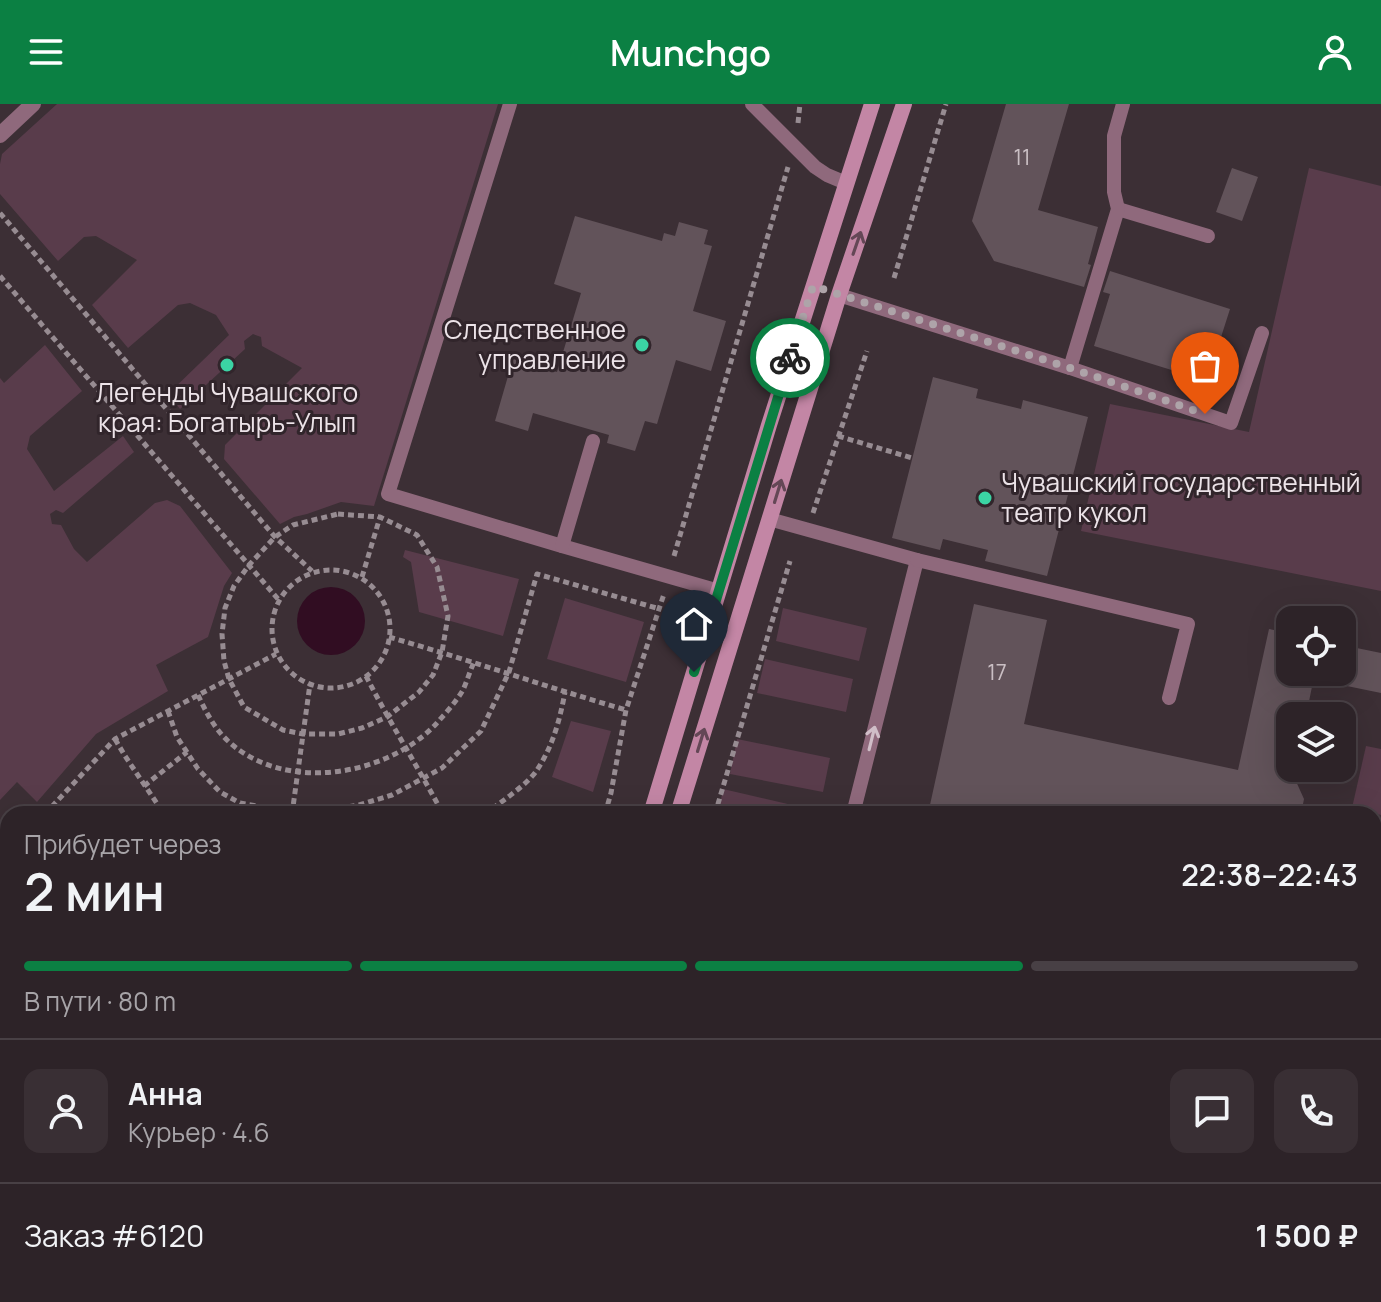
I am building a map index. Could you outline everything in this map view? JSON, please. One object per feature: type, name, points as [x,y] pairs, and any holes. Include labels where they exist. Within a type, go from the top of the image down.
[{"type":"main road","points":[[653,806],[872,104]]},
{"type":"main road","points":[[681,806],[839,295],[904,104]]},
{"type":"main road","points":[[846,183],[874,195]]},
{"type":"main road","points":[[813,286],[839,295]]},
{"type":"main road","points":[[719,591],[746,599]]},
{"type":"street","points":[[0,135],[33,104]]},
{"type":"lane","points":[[510,104],[388,494],[719,591]]},
{"type":"lane","points":[[752,104],[815,167],[846,183]]},
{"type":"lane","points":[[1070,368],[1118,209],[1114,192],[1114,136],[1123,104]]},
{"type":"lane","points":[[1118,209],[1208,236]]},
{"type":"lane","points":[[839,295],[1231,423],[1262,333]]},
{"type":"lane","points":[[562,546],[593,441]]},
{"type":"lane","points":[[769,519],[917,560],[1188,624],[1169,698]]},
{"type":"lane","points":[[855,806],[917,560]]},
{"type":"path","points":[[894,278],[946,104]]},
{"type":"path","points":[[672,564],[791,158]]},
{"type":"path","points":[[0,213],[275,537],[312,571]]},
{"type":"path","points":[[0,276],[278,599]]},
{"type":"path","points":[[812,514],[867,351]]},
{"type":"path","points":[[838,436],[912,458]]},
{"type":"path","points":[[362,577],[388,494]]},
{"type":"path","points":[[338,514],[380,517],[417,535],[437,567],[448,616],[442,652],[433,675],[419,692],[387,717],[362,728],[338,734],[303,734],[283,730],[244,707],[229,679],[222,634],[225,608],[234,586],[275,537],[293,525],[338,514]]},
{"type":"path","points":[[717,806],[790,561]]},
{"type":"path","points":[[340,569],[362,577],[383,600],[389,618],[389,637],[383,661],[366,676],[347,686],[328,688],[310,684],[293,675],[276,654],[271,630],[278,599],[294,582],[312,571],[340,569]]},
{"type":"path","points":[[353,806],[392,795],[424,779],[442,768],[481,731],[509,672],[537,574],[660,609]]},
{"type":"path","points":[[607,806],[626,710],[665,589]]},
{"type":"path","points":[[389,637],[626,710]]},
{"type":"path","points":[[52,806],[115,739],[276,654]]},
{"type":"path","points":[[198,695],[212,722],[226,740],[243,753],[263,763],[299,772],[336,773],[361,768],[405,749],[435,726],[462,691],[474,662]]},
{"type":"path","points":[[366,676],[439,806]]},
{"type":"path","points":[[293,806],[310,684]]},
{"type":"path","points":[[496,806],[536,771],[558,727],[565,692]]},
{"type":"path","points":[[168,711],[177,737],[198,769],[220,792],[240,803],[257,806]]},
{"type":"path","points":[[115,739],[158,806]]},
{"type":"path","points":[[144,786],[187,752]]},
{"type":"shaded area","points":[[57,104],[498,104],[374,506],[341,502],[280,524],[224,459],[225,445],[302,368],[262,346],[261,337],[253,334],[244,341],[245,349],[180,409],[168,394],[229,335],[216,315],[190,303],[178,305],[128,348],[92,305],[137,260],[96,236],[84,237],[58,261],[0,194],[2,154]]},
{"type":"shaded area","points":[[1309,168],[1381,186],[1381,591],[1081,531],[1110,404],[1249,432]]},
{"type":"shaded area","points":[[45,345],[82,391],[30,436],[27,449],[54,491],[123,436],[134,452],[63,513],[56,510],[50,514],[52,524],[61,525],[74,549],[87,562],[155,503],[167,500],[180,506],[232,573],[224,586],[208,637],[156,665],[168,691],[96,734],[37,802],[17,782],[0,800],[0,378],[4,383]]},
{"type":"shaded area","points":[[405,550],[519,579],[503,636],[419,612],[411,562],[403,557]]},
{"type":"shaded area","points":[[331,587],[355,597],[365,621],[355,645],[331,655],[307,645],[297,621],[307,597]]},
{"type":"shaded area","points":[[565,598],[644,622],[626,682],[547,659]]},
{"type":"shaded area","points":[[783,608],[867,628],[859,661],[776,641]]},
{"type":"shaded area","points":[[765,659],[853,679],[846,712],[757,693]]},
{"type":"shaded area","points":[[571,721],[611,731],[593,792],[552,777]]},
{"type":"shaded area","points":[[737,739],[830,758],[823,792],[730,774]]},
{"type":"shaded area","points":[[1366,746],[1381,749],[1381,806],[1352,806]]},
{"type":"shaded area","points":[[723,789],[796,806],[720,806]]},
{"type":"building","points":[[1006,104],[1069,104],[1038,210],[1098,227],[1084,287],[994,261],[972,221]]},
{"type":"building","points":[[1232,168],[1258,177],[1242,221],[1216,212]]},
{"type":"building","name":"Следственное управление","points":[[575,216],[662,241],[664,233],[675,236],[679,222],[708,230],[704,244],[712,246],[693,311],[726,321],[711,371],[676,360],[657,424],[645,421],[635,451],[607,443],[609,435],[533,413],[528,431],[495,421],[513,359],[557,372],[581,293],[554,284]]},
{"type":"building","points":[[1110,271],[1230,309],[1207,381],[1094,346],[1110,294],[1103,292]]},
{"type":"building","name":"Чувашский государственный театр кукол","points":[[933,377],[978,389],[976,398],[1021,409],[1023,400],[1088,417],[1047,576],[985,561],[988,550],[943,539],[940,550],[892,538]]},
{"type":"building","points":[[974,604],[1047,620],[1024,724],[1238,770],[1269,629],[1276,630],[1276,686],[1312,686],[1309,702],[1276,702],[1276,782],[1296,782],[1304,799],[1303,806],[930,806]]},
{"type":"building","points":[[1356,648],[1381,653],[1381,693],[1347,686],[1356,686]]},
{"type":"way so far","points":[[790,358],[813,286],[1205,414]]},
{"type":"place","name":"Следственное управление","points":[[642,345]]},
{"type":"place","name":"Легенды Чувашского края: Богатырь-Улып","points":[[227,365]]},
{"type":"place","name":"Чувашский государственный театр кукол","points":[[985,498]]},
{"type":"route","points":[[694,672],[790,358]]}]
